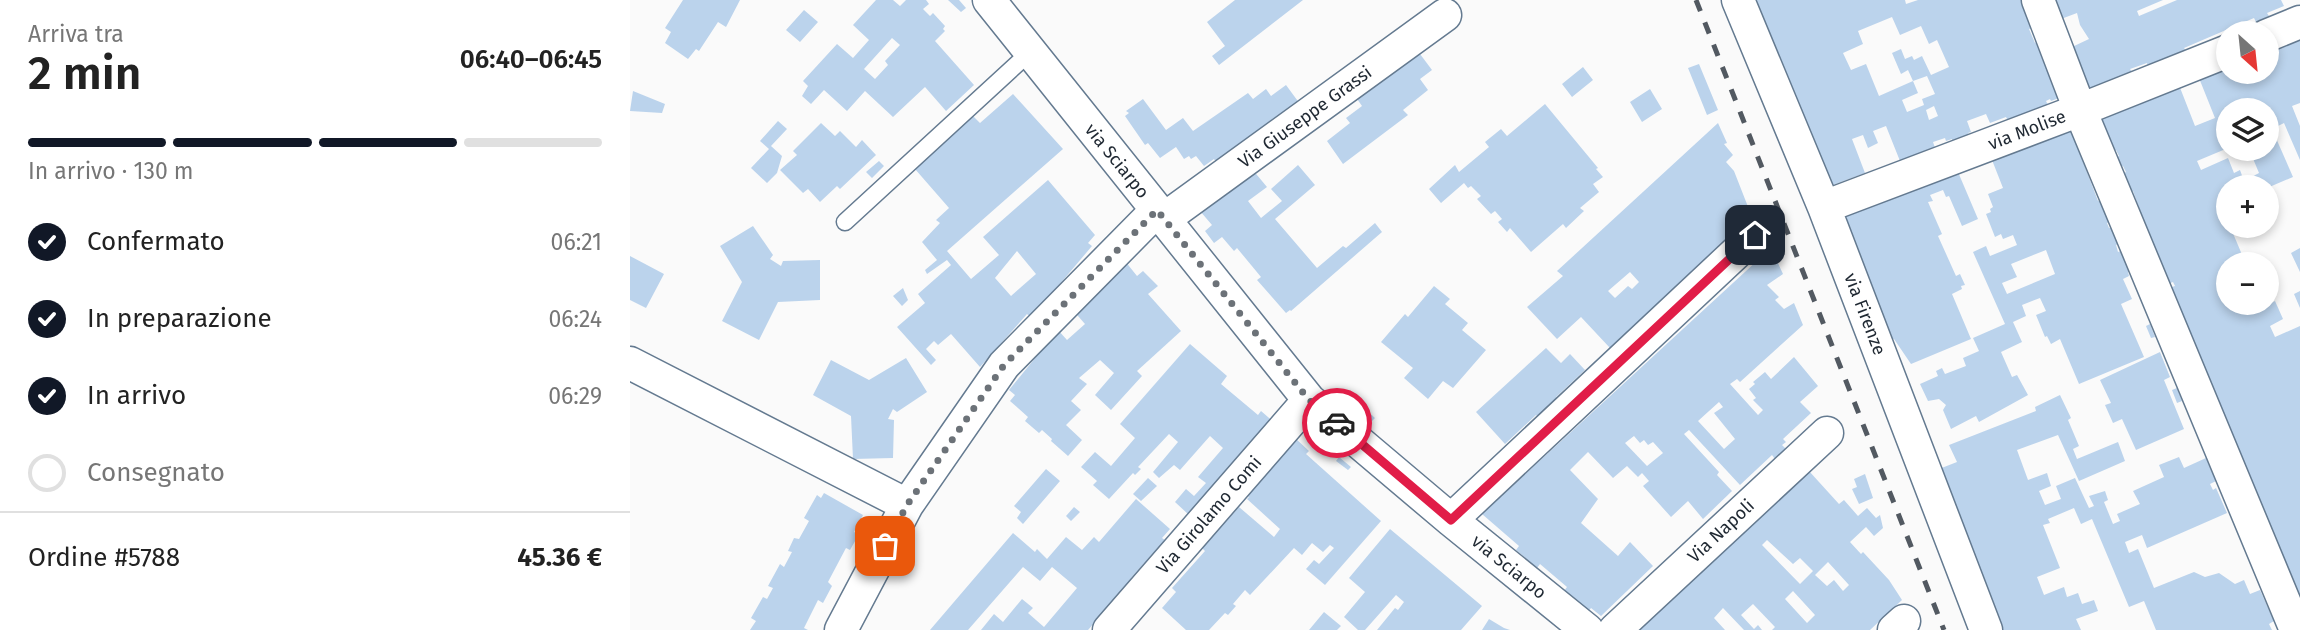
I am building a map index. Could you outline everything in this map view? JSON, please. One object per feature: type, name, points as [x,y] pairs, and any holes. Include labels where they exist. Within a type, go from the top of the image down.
[{"type":"street","name":"via Sciarpo","points":[[989,0],[1309,400],[1587,630]]},
{"type":"street","name":"via Firenze","points":[[1738,0],[1824,207],[1986,630]]},
{"type":"street","points":[[2038,0],[2080,110],[2296,630]]},
{"type":"street","name":"Via Giuseppe Grassi","points":[[841,630],[907,505],[1004,365],[1161,215],[1445,15]]},
{"type":"street","points":[[2279,31],[2300,22]]},
{"type":"street","name":"via Molise","points":[[1824,207],[2216,56]]},
{"type":"street","points":[[1451,520],[1755,235]]},
{"type":"street","points":[[630,363],[907,505]]},
{"type":"street","name":"Via Girolamo Comi","points":[[1109,630],[1309,400]]},
{"type":"street","name":"Via Napoli","points":[[1615,630],[1827,433]]},
{"type":"lane","points":[[845,222],[1030,52]]},
{"type":"building","points":[[683,0],[740,0],[726,27],[718,22],[699,51],[696,49],[688,59],[665,43],[671,32],[665,28]]},
{"type":"building","points":[[876,0],[893,0],[900,6],[906,0],[926,0],[929,4],[923,9],[930,16],[933,13],[945,26],[945,31],[935,41],[974,85],[946,111],[925,87],[893,117],[865,91],[847,111],[824,90],[811,104],[802,96],[808,86],[803,81],[837,44],[853,58],[869,40],[853,25]],"holes":[[[892,38],[900,45],[885,61],[888,65],[875,79],[864,69]]]},
{"type":"building","points":[[948,0],[959,0],[966,8],[961,12]]},
{"type":"building","points":[[1235,0],[1303,0],[1219,65],[1212,56],[1225,46],[1207,22]]},
{"type":"building","points":[[1756,0],[1905,0],[1906,4],[1918,0],[2022,0],[2033,28],[2029,29],[2035,43],[2039,41],[2045,54],[2041,56],[2045,65],[2049,63],[2053,73],[2049,75],[2059,98],[2050,99],[2046,101],[2048,105],[2008,121],[2006,117],[1990,123],[1986,114],[1967,121],[1971,132],[1968,133],[1969,136],[1952,143],[1952,139],[1946,141],[1945,138],[1933,142],[1935,148],[1900,161],[1886,126],[1873,131],[1878,143],[1868,148],[1863,135],[1852,139],[1865,173],[1830,186]],"holes":[[[1892,17],[1900,35],[1921,26],[1929,44],[1937,40],[1949,67],[1931,75],[1922,56],[1914,60],[1912,56],[1905,59],[1901,49],[1892,53],[1901,74],[1908,70],[1913,81],[1879,96],[1866,64],[1851,70],[1843,53],[1863,44],[1858,31]],[[1927,76],[1935,94],[1922,99],[1924,105],[1907,112],[1902,100],[1918,93],[1913,81]],[[1934,106],[1938,116],[1929,120],[1926,110]]]},
{"type":"building","points":[[2048,0],[2163,0],[2137,11],[2139,16],[2177,0],[2281,0],[2284,6],[2267,13],[2269,16],[2258,21],[2254,18],[2247,21],[2216,21],[2216,34],[2184,48],[2186,51],[2148,67],[2147,63],[2130,69],[2133,73],[2087,92],[2072,57],[2076,55],[2072,47],[2089,39],[2080,25],[2077,13],[2061,19]]},
{"type":"building","points":[[804,10],[818,22],[800,42],[786,30]]},
{"type":"building","points":[[2300,37],[2300,103],[2292,106],[2300,126],[2300,160],[2284,123],[2279,126],[2279,98],[2216,98],[2216,153],[2197,161],[2201,170],[2221,161],[2229,161],[2234,173],[2240,170],[2242,175],[2216,175],[2216,238],[2235,238],[2241,252],[2216,252],[2216,315],[2279,315],[2279,310],[2283,319],[2270,326],[2275,337],[2300,326],[2300,613],[2180,309],[2177,310],[2169,288],[2175,286],[2173,282],[2167,284],[2133,191],[2127,193],[2120,175],[2126,172],[2123,166],[2118,168],[2114,159],[2119,156],[2116,150],[2111,152],[2095,114],[2177,80],[2195,126],[2215,118],[2199,78],[2216,67],[2216,84],[2279,84],[2279,46]]},
{"type":"building","points":[[1417,50],[1432,70],[1420,79],[1428,90],[1403,110],[1408,115],[1343,164],[1327,141],[1350,123],[1346,118],[1362,106],[1355,96]]},
{"type":"building","points":[[1699,64],[1718,110],[1707,115],[1688,68]]},
{"type":"building","points":[[1583,67],[1593,80],[1572,97],[1562,84]]},
{"type":"building","points":[[1286,85],[1300,104],[1219,166],[1214,159],[1204,166],[1196,156],[1184,159],[1176,147],[1160,158],[1148,143],[1145,145],[1125,116],[1129,113],[1126,111],[1143,99],[1166,130],[1183,118],[1193,131],[1248,93],[1253,99],[1266,89],[1271,96]]},
{"type":"building","points":[[1650,89],[1662,109],[1642,122],[1630,102]]},
{"type":"building","points":[[633,91],[665,104],[662,113],[630,111]]},
{"type":"building","points":[[1013,94],[1063,149],[947,251],[971,279],[999,255],[983,237],[1048,180],[1095,235],[1088,243],[1092,246],[1031,318],[1027,314],[980,367],[951,334],[938,345],[934,341],[926,349],[936,360],[931,365],[897,327],[925,303],[918,294],[951,265],[947,260],[927,274],[925,270],[937,260],[922,242],[940,223],[936,220],[949,208],[915,169],[973,116],[980,123]],"holes":[[[1017,251],[1036,274],[1011,296],[995,278]]]},
{"type":"building","points":[[1545,104],[1603,177],[1593,184],[1599,192],[1580,208],[1584,211],[1566,228],[1563,224],[1531,252],[1510,228],[1507,232],[1498,222],[1502,219],[1495,211],[1491,214],[1477,199],[1481,196],[1471,186],[1468,188],[1464,183],[1441,203],[1429,189],[1455,165],[1459,172],[1489,147],[1485,142],[1501,129],[1507,136]]},
{"type":"building","points":[[778,121],[787,129],[771,146],[782,156],[777,173],[767,183],[751,168],[769,149],[760,141]]},
{"type":"building","points":[[821,123],[835,136],[840,131],[856,147],[862,140],[876,155],[840,189],[837,186],[820,202],[808,189],[803,193],[780,170],[797,155],[793,151]]},
{"type":"building","points":[[1718,123],[1727,143],[1724,144],[1733,155],[1726,162],[1734,171],[1752,217],[1668,294],[1672,297],[1644,323],[1640,320],[1625,334],[1628,338],[1616,350],[1612,346],[1610,348],[1581,317],[1557,339],[1527,307],[1563,276],[1557,271]],"holes":[[[1630,272],[1639,282],[1632,289],[1628,286],[1615,298],[1608,291]]]},
{"type":"building","points":[[2071,130],[2098,201],[2103,199],[2112,221],[2107,223],[2109,228],[2114,226],[2121,243],[2116,245],[2118,252],[2123,250],[2132,271],[2123,279],[2132,299],[2121,304],[2144,357],[2079,384],[2060,339],[2051,344],[2047,336],[2045,337],[2036,315],[2046,311],[2040,298],[2022,305],[2026,316],[2013,322],[2022,342],[2001,352],[2012,377],[2017,375],[2028,395],[1979,422],[1976,416],[1951,429],[1943,410],[1946,405],[1939,399],[1928,401],[1920,384],[1938,376],[1936,371],[1942,368],[1945,374],[1966,366],[1963,358],[1979,351],[1973,338],[2005,324],[1973,252],[1986,246],[1990,256],[2017,245],[2013,235],[2003,239],[2001,234],[1995,237],[1986,214],[1991,212],[1993,207],[1988,194],[2003,188],[1992,160]],"holes":[[[2046,250],[2055,274],[2007,294],[2002,283],[2017,277],[2011,264]]]},
{"type":"building","points":[[2279,145],[2293,177],[2279,183],[2279,175],[2255,175],[2259,173],[2254,161],[2279,161]]},
{"type":"building","points":[[879,161],[884,166],[872,178],[866,172]]},
{"type":"building","points":[[1298,165],[1315,185],[1275,219],[1317,268],[1375,223],[1382,232],[1286,313],[1257,280],[1261,277],[1237,248],[1234,251],[1222,237],[1214,243],[1205,231],[1212,225],[1200,211],[1252,169],[1267,187],[1248,201],[1261,218],[1282,201],[1271,189]]},
{"type":"building","points":[[1958,172],[1978,219],[1962,226],[1949,196],[1946,197],[1943,190],[1930,195],[1933,201],[1928,202],[1942,234],[1938,236],[1956,276],[1960,274],[1965,285],[1952,294],[1971,339],[1911,364],[1894,339],[1891,339],[1839,215],[1871,202],[1872,206],[1882,202],[1880,199],[1898,192],[1900,195]]},
{"type":"building","points":[[753,226],[773,255],[770,259],[781,266],[783,261],[820,260],[820,300],[778,302],[759,340],[722,321],[742,282],[720,246]]},
{"type":"building","points":[[1771,248],[1783,274],[1767,285],[1779,297],[1775,300],[1784,309],[1794,303],[1803,325],[1740,382],[1737,379],[1730,384],[1758,415],[1763,410],[1753,400],[1756,398],[1749,389],[1755,384],[1753,382],[1765,372],[1771,379],[1794,357],[1818,386],[1800,402],[1811,413],[1783,439],[1786,442],[1782,445],[1786,449],[1775,459],[1772,455],[1740,485],[1689,430],[1684,434],[1719,472],[1717,475],[1732,491],[1703,519],[1688,501],[1671,517],[1643,486],[1649,481],[1642,473],[1638,477],[1627,466],[1613,478],[1588,452],[1570,470],[1598,499],[1581,523],[1618,556],[1630,542],[1653,566],[1601,616],[1591,608],[1588,612],[1564,591],[1567,587],[1540,564],[1537,568],[1516,550],[1519,546],[1482,514]],"holes":[[[1719,402],[1723,407],[1714,413],[1735,439],[1724,449],[1698,421]],[[1634,436],[1640,443],[1644,440],[1648,445],[1653,442],[1663,453],[1647,466],[1625,443]]]},
{"type":"building","points":[[2300,248],[2300,272],[2291,253]]},
{"type":"building","points":[[630,256],[664,274],[646,308],[630,300]]},
{"type":"building","points":[[1125,261],[1137,276],[1143,271],[1158,286],[1148,294],[1181,331],[1137,371],[1142,376],[1111,410],[1095,395],[1114,373],[1100,360],[1079,378],[1087,384],[1071,401],[1081,410],[1066,425],[1082,440],[1068,456],[1042,430],[1039,433],[1025,421],[1028,417],[1010,401],[1015,395],[1009,390],[1058,330],[1067,340],[1085,324],[1071,308]]},
{"type":"building","points":[[1434,286],[1450,299],[1445,304],[1468,323],[1462,330],[1486,350],[1453,388],[1443,381],[1428,399],[1404,378],[1413,368],[1381,342],[1405,314],[1408,317]]},
{"type":"building","points":[[903,288],[908,300],[902,306],[893,296]]},
{"type":"building","points":[[2300,291],[2300,308],[2294,294]]},
{"type":"building","points":[[2150,324],[2155,337],[2151,338],[2146,326]]},
{"type":"building","points":[[1190,344],[1227,376],[1221,384],[1258,415],[1261,411],[1276,424],[1189,515],[1175,502],[1186,489],[1194,496],[1206,483],[1198,477],[1223,448],[1210,436],[1180,470],[1174,465],[1159,478],[1153,472],[1178,442],[1169,434],[1138,467],[1141,469],[1135,475],[1133,473],[1109,499],[1093,485],[1097,481],[1081,467],[1095,452],[1111,466],[1135,438],[1120,424]]},
{"type":"building","points":[[1546,348],[1561,363],[1570,354],[1585,370],[1556,397],[1560,400],[1540,418],[1536,415],[1505,444],[1476,412]]},
{"type":"building","points":[[2160,352],[2170,377],[2164,380],[2184,429],[2136,450],[2122,419],[2113,423],[2105,405],[2111,403],[2100,380]]},
{"type":"building","points":[[906,358],[927,392],[897,412],[893,409],[888,419],[894,420],[893,458],[853,459],[851,416],[813,395],[831,360],[869,380]]},
{"type":"building","points":[[2177,388],[2182,401],[2177,403],[2172,390]]},
{"type":"building","points":[[2060,395],[2071,418],[2068,420],[2079,446],[2073,449],[2077,459],[2118,442],[2125,461],[2079,481],[2058,435],[2017,450],[2028,480],[2047,473],[2051,486],[2039,491],[2045,505],[2061,499],[2056,486],[2075,478],[2089,508],[2094,506],[2089,496],[2105,491],[2108,500],[2104,502],[2113,524],[2120,521],[2117,514],[2140,504],[2133,491],[2164,477],[2159,465],[2179,457],[2184,468],[2206,458],[2216,481],[2210,484],[2213,490],[2216,488],[2227,513],[2147,548],[2142,535],[2125,542],[2129,553],[2138,549],[2154,588],[2194,572],[2205,577],[2219,573],[2235,584],[2244,580],[2250,594],[2260,590],[2274,621],[2269,624],[2272,630],[2156,630],[2144,601],[2129,607],[2092,519],[2081,524],[2074,508],[2048,519],[2050,523],[2043,525],[2060,568],[2037,577],[2044,595],[2064,587],[2067,597],[2078,593],[2082,604],[2094,600],[2098,611],[2076,619],[2081,630],[2003,630],[1939,469],[1957,462],[1949,445],[2036,411],[2035,407]]},
{"type":"building","points":[[1361,405],[1375,418],[1367,426],[1354,413]]},
{"type":"building","points":[[1295,438],[1309,451],[1306,454],[1381,521],[1325,585],[1306,569],[1314,560],[1319,564],[1334,548],[1330,545],[1323,552],[1312,543],[1302,555],[1294,548],[1250,595],[1245,590],[1228,615],[1225,613],[1209,630],[1186,630],[1162,608],[1176,592],[1172,588],[1205,551],[1202,548],[1239,507],[1274,537],[1280,529],[1247,499],[1249,497],[1245,494],[1271,463],[1273,466],[1284,455],[1281,452]]},
{"type":"building","points":[[1339,457],[1351,467],[1348,470],[1336,461]]},
{"type":"building","points":[[1046,469],[1060,481],[1023,524],[1017,518],[1021,512],[1014,506]]},
{"type":"building","points":[[1809,471],[1839,504],[1844,500],[1858,516],[1867,508],[1876,518],[1880,515],[1883,528],[1874,536],[1866,527],[1850,542],[1889,580],[1902,600],[1870,630],[1772,630],[1775,627],[1753,604],[1741,615],[1754,629],[1758,625],[1762,630],[1744,630],[1723,608],[1714,618],[1725,630],[1636,630],[1788,481],[1793,487]],"holes":[[[1767,540],[1793,564],[1800,558],[1813,571],[1800,584],[1762,545]],[[1828,562],[1849,585],[1843,591],[1834,580],[1827,586],[1815,575]],[[1793,591],[1815,615],[1807,623],[1785,599]]]},
{"type":"building","points":[[1865,474],[1873,498],[1859,504],[1852,489],[1857,487],[1854,479]]},
{"type":"building","points":[[1148,478],[1157,486],[1141,501],[1133,494]]},
{"type":"building","points":[[824,493],[863,515],[854,532],[859,534],[850,550],[846,548],[828,582],[832,586],[823,603],[818,600],[804,628],[808,630],[750,630],[756,621],[751,618],[763,597],[767,599],[773,588],[768,586],[780,564],[784,567],[792,552],[788,551],[794,538],[799,539],[809,521],[804,518],[817,495],[821,498]]},
{"type":"building","points":[[1136,499],[1170,529],[1162,538],[1165,540],[1088,630],[981,630],[994,614],[1003,622],[1022,599],[1033,608],[1028,613],[1044,627],[1077,588],[1052,567],[1040,581],[1023,567],[968,630],[930,630],[1013,533],[1047,559],[1066,537],[1082,550],[1094,537],[1099,542]]},
{"type":"building","points":[[1074,507],[1080,512],[1071,521],[1066,516]]},
{"type":"building","points":[[1390,529],[1482,606],[1461,630],[1377,630],[1395,608],[1398,610],[1404,602],[1396,595],[1365,630],[1358,630],[1344,617],[1365,592],[1349,578]]},
{"type":"building","points":[[1324,612],[1341,626],[1337,630],[1309,630]]},
{"type":"building","points":[[1489,619],[1504,628],[1510,630],[1482,630]]},
{"type":"railway","points":[[1696,0],[1944,630]]},
{"type":"way so far","points":[[885,546],[907,505],[1004,365],[1157,210],[1309,400],[1337,423]]},
{"type":"route","points":[[1337,423],[1451,520],[1755,235]]}]
